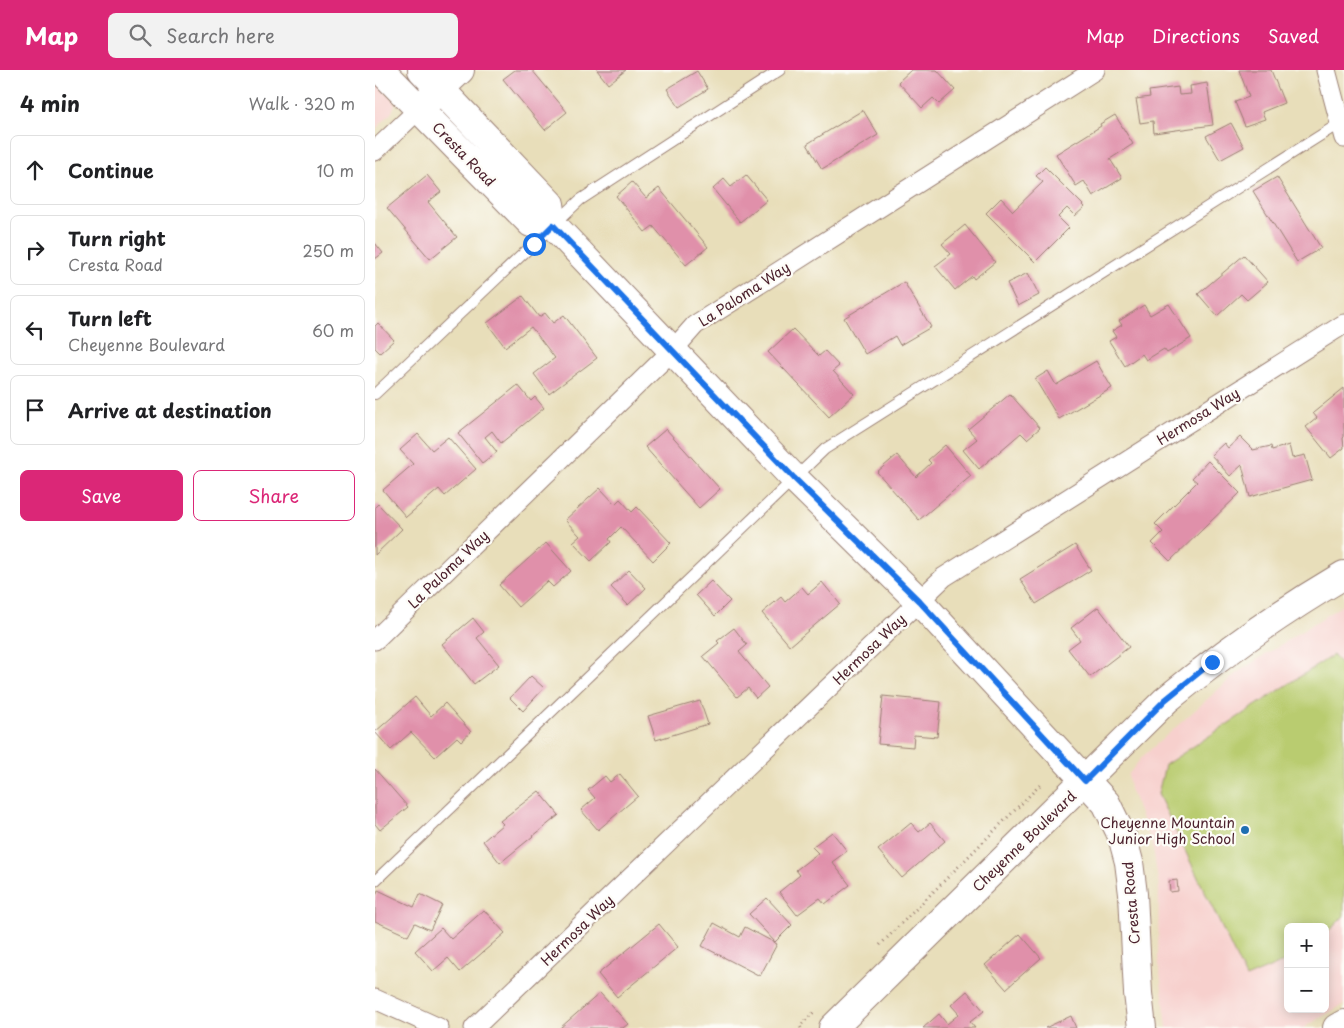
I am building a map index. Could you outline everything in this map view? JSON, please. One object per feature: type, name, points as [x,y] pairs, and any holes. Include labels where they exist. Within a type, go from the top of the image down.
[{"type":"main road","name":"Cresta Road","points":[[381,70],[531,223],[553,225]]},
{"type":"main road","name":"Cresta Road","points":[[441,76],[490,142],[550,204],[553,225],[794,478],[919,601],[1106,803],[1122,836],[1129,862],[1142,1028]]},
{"type":"main road","points":[[419,109],[441,76]]},
{"type":"main road","name":"Cheyenne Boulevard","points":[[824,1020],[1085,781],[1165,700],[1212,662],[1259,628],[1344,575]]},
{"type":"main road","points":[[1337,1028],[1344,1024]]},
{"type":"street","name":"La Paloma Way","points":[[375,640],[673,350],[695,325],[1095,70]]},
{"type":"street","points":[[1326,70],[1342,131]]},
{"type":"street","points":[[375,151],[419,109]]},
{"type":"street","points":[[471,161],[490,142]]},
{"type":"street","name":"Hermosa Way","points":[[474,1028],[944,576],[1344,324]]},
{"type":"street","points":[[375,999],[439,1028]]},
{"type":"lane","points":[[375,394],[580,200],[780,70]]},
{"type":"lane","points":[[375,881],[825,449],[1342,131]]},
{"type":"path","points":[[878,948],[1040,784]]},
{"type":"path","points":[[801,1028],[800,1026],[824,1020]]},
{"type":"shaded area","points":[[375,81],[395,104],[392,112],[375,130]]},
{"type":"shaded area","name":"Cheyenne Mountain Junior High School","points":[[1344,604],[1344,1004],[1329,1013],[1329,923],[1284,923],[1284,1013],[1329,1013],[1303,1028],[1167,1028],[1158,957],[1159,887],[1153,847],[1130,789],[1128,775],[1142,757],[1238,672]]},
{"type":"green space","points":[[1333,655],[1344,667],[1344,916],[1329,931],[1329,923],[1284,923],[1284,962],[1246,978],[1158,794],[1165,765]]},
{"type":"building","points":[[515,70],[532,70],[567,112],[545,130],[503,79]]},
{"type":"building","points":[[597,70],[626,70],[608,84]]},
{"type":"building","points":[[911,70],[937,70],[955,90],[939,104],[933,98],[922,108],[898,82]]},
{"type":"building","points":[[1239,70],[1271,70],[1284,103],[1262,112],[1265,119],[1245,126],[1235,102],[1249,97]]},
{"type":"building","points":[[697,71],[708,89],[679,107],[667,89]]},
{"type":"building","points":[[1207,83],[1213,125],[1154,133],[1153,121],[1140,123],[1136,99],[1150,97],[1149,91],[1178,87],[1179,95],[1191,94],[1190,86]]},
{"type":"building","points":[[863,110],[878,135],[822,169],[807,144]]},
{"type":"building","points":[[1115,115],[1133,144],[1110,159],[1122,178],[1093,196],[1084,181],[1076,186],[1056,154]]},
{"type":"building","points":[[1231,123],[1244,147],[1220,160],[1206,136]]},
{"type":"building","points":[[1045,167],[1085,207],[1075,216],[1067,208],[1058,217],[1069,228],[1035,262],[986,213],[1001,198],[1013,211],[1043,182],[1036,176]]},
{"type":"building","points":[[427,175],[441,192],[428,202],[457,237],[430,259],[387,208]]},
{"type":"building","points":[[746,175],[767,200],[740,222],[713,189],[724,179],[731,187]]},
{"type":"building","points":[[1277,177],[1321,248],[1297,262],[1253,191]]},
{"type":"building","points":[[632,182],[646,198],[659,188],[708,247],[686,265],[653,226],[645,232],[616,196]]},
{"type":"building","points":[[965,225],[995,262],[974,279],[972,276],[955,290],[935,266],[951,254],[942,244]]},
{"type":"building","points":[[375,243],[383,253],[375,259]]},
{"type":"building","points":[[1244,255],[1268,282],[1247,300],[1241,294],[1217,316],[1198,294]]},
{"type":"building","points":[[1028,273],[1039,295],[1018,306],[1007,283]]},
{"type":"building","points":[[904,282],[931,327],[900,345],[895,336],[865,354],[844,318]]},
{"type":"building","points":[[523,296],[539,317],[545,313],[553,323],[564,315],[597,358],[549,394],[534,374],[555,358],[531,327],[505,347],[487,323]]},
{"type":"building","points":[[1169,304],[1191,338],[1167,353],[1164,349],[1146,360],[1142,354],[1125,366],[1109,341],[1116,337],[1112,331],[1122,325],[1119,321],[1144,305],[1150,315]]},
{"type":"building","points":[[378,323],[394,340],[380,353],[375,348],[375,326]]},
{"type":"building","points":[[793,329],[819,356],[825,351],[839,366],[833,371],[854,394],[829,417],[768,352]]},
{"type":"building","points":[[1096,361],[1112,388],[1059,419],[1035,379],[1048,371],[1056,385]]},
{"type":"building","points":[[518,385],[531,401],[535,397],[544,408],[501,443],[492,431],[485,437],[497,452],[482,463],[458,433]]},
{"type":"building","points":[[1344,388],[1344,448],[1331,458],[1306,427],[1317,418],[1313,413]]},
{"type":"building","points":[[1010,394],[1040,428],[1027,439],[1021,433],[979,469],[963,450],[977,439],[968,429]]},
{"type":"building","points":[[666,429],[720,489],[699,508],[645,447]]},
{"type":"building","points":[[418,434],[432,450],[448,437],[476,469],[445,496],[439,489],[406,517],[383,490],[413,464],[400,450]]},
{"type":"building","points":[[1240,437],[1253,450],[1271,446],[1272,450],[1289,445],[1292,458],[1305,455],[1312,480],[1250,497],[1242,465],[1230,476],[1211,455],[1224,443],[1228,448]]},
{"type":"building","points":[[945,445],[971,476],[919,520],[877,472],[897,455],[916,477],[931,463],[928,460]]},
{"type":"building","points":[[1208,461],[1240,493],[1170,561],[1152,543],[1163,532],[1155,524],[1197,482],[1192,478]]},
{"type":"building","points":[[600,488],[615,504],[620,499],[632,512],[637,507],[671,543],[653,561],[621,527],[609,539],[611,542],[591,561],[573,542],[580,536],[565,520]]},
{"type":"building","points":[[378,504],[402,529],[375,555],[375,507]]},
{"type":"building","points":[[546,543],[571,571],[553,587],[547,581],[518,607],[499,585]]},
{"type":"building","points":[[1075,545],[1091,570],[1036,604],[1020,579]]},
{"type":"building","points":[[629,570],[646,588],[628,605],[611,587]]},
{"type":"building","points":[[711,581],[730,601],[715,616],[696,595]]},
{"type":"building","points":[[822,582],[840,604],[790,646],[762,613],[781,597],[785,602],[802,587],[808,594]]},
{"type":"building","points":[[1098,607],[1129,647],[1090,677],[1068,649],[1080,640],[1071,628]]},
{"type":"building","points":[[473,618],[484,632],[477,638],[499,665],[474,684],[442,644]]},
{"type":"building","points":[[734,628],[747,645],[739,652],[768,687],[756,698],[748,688],[737,697],[703,656],[719,643],[717,641]]},
{"type":"building","points":[[531,676],[544,688],[523,711],[510,698]]},
{"type":"building","points":[[883,696],[941,702],[937,737],[914,735],[913,747],[878,744]]},
{"type":"building","points":[[415,697],[431,716],[445,703],[471,732],[461,741],[457,737],[435,757],[411,732],[391,750],[375,732]]},
{"type":"building","points":[[700,701],[708,724],[656,740],[648,716]]},
{"type":"building","points":[[375,769],[408,807],[380,830],[375,824]]},
{"type":"building","points":[[620,774],[638,796],[598,830],[581,810],[595,798],[588,790],[605,776],[610,782]]},
{"type":"building","points":[[539,791],[559,815],[500,863],[483,841],[503,824],[500,821]]},
{"type":"building","points":[[911,823],[919,832],[930,823],[945,841],[902,878],[878,850]]},
{"type":"building","points":[[832,832],[847,851],[832,862],[850,885],[825,904],[820,898],[797,915],[779,892],[800,875],[796,870],[818,853],[812,847]]},
{"type":"building","points":[[1177,880],[1178,891],[1170,892],[1169,881]]},
{"type":"building","points":[[378,890],[414,907],[420,894],[442,905],[430,930],[415,923],[408,936],[375,921],[375,897]]},
{"type":"building","points":[[767,898],[792,925],[775,942],[749,914]]},
{"type":"building","points":[[484,910],[505,933],[460,972],[448,958],[433,971],[415,951],[441,928],[451,939]]},
{"type":"building","points":[[714,923],[740,937],[745,927],[777,944],[760,976],[702,946]]},
{"type":"building","points":[[659,924],[678,947],[617,997],[598,974]]},
{"type":"building","points":[[1020,934],[1041,958],[1006,989],[985,965]]},
{"type":"building","points":[[967,991],[984,1011],[970,1022],[975,1028],[923,1028],[939,1014],[947,1024],[959,1014],[951,1005]]},
{"type":"building","points":[[600,993],[628,1024],[623,1028],[560,1028]]},
{"type":"building","points":[[1071,1016],[1076,1028],[1045,1028]]},
{"type":"place","name":"Cheyenne Mountain Junior High School","points":[[1245,830]]},
{"type":"route","points":[[534,244],[553,225],[794,478],[919,601],[1085,781],[1165,700],[1212,662]]}]
